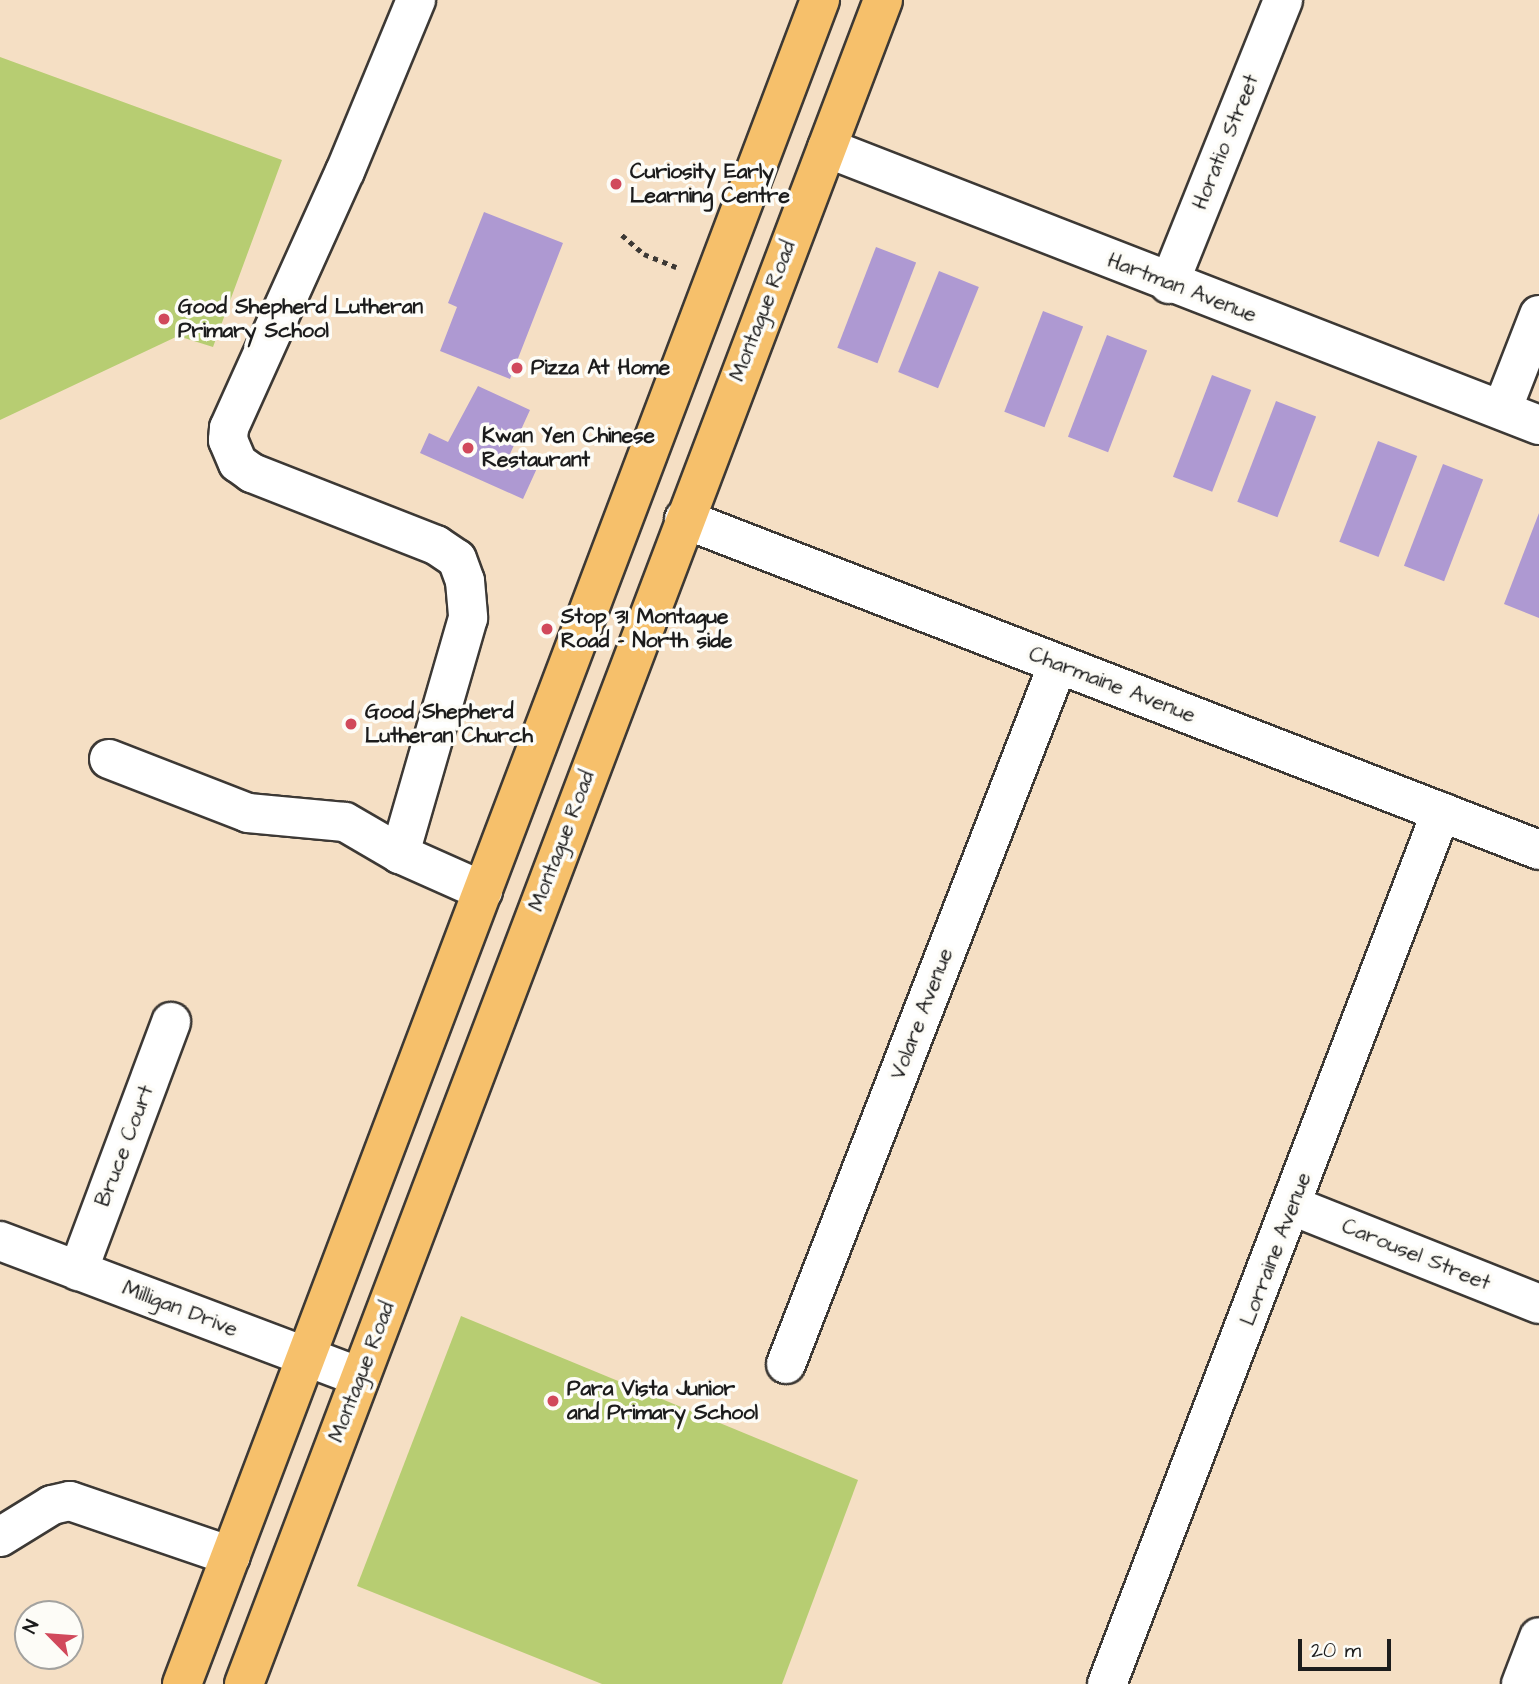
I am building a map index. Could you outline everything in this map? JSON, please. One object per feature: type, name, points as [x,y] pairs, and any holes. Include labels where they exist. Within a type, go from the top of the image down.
[{"type":"main road","points":[[182,1684],[304,1356],[820,0]]},
{"type":"main road","name":"Montague Road","points":[[244,1684],[883,0]]},
{"type":"main road","points":[[631,499],[684,519]]},
{"type":"street","points":[[400,855],[468,618],[462,569],[457,559],[436,545],[245,469],[231,453],[228,440],[229,428],[345,171],[416,0]]},
{"type":"street","name":"Horatio Street","points":[[1169,284],[1283,0]]},
{"type":"street","name":"Hartman Avenue","points":[[827,148],[1169,284],[1539,425]]},
{"type":"street","points":[[1502,410],[1539,315]]},
{"type":"street","name":"Charmaine Avenue","points":[[684,519],[1539,849]]},
{"type":"street","name":"Volare Avenue","points":[[786,1364],[1058,664]]},
{"type":"street","points":[[109,759],[248,813],[345,822],[400,855],[482,891]]},
{"type":"street","name":"Lorraine Avenue","points":[[1107,1684],[1293,1206],[1441,811]]},
{"type":"street","name":"Bruce Court","points":[[78,1270],[171,1022]]},
{"type":"street","name":"Carousel Street","points":[[1293,1206],[1539,1304]]},
{"type":"street","name":"Milligan Drive","points":[[0,1241],[360,1377]]},
{"type":"street","points":[[0,1537],[59,1501],[70,1501],[231,1556]]},
{"type":"street","points":[[1521,1684],[1539,1637]]},
{"type":"path","points":[[622,235],[644,254],[676,267]]},
{"type":"green space","points":[[0,57],[282,160],[213,347],[178,336],[0,420]]},
{"type":"green space","name":"Para Vista Junior and Primary School","points":[[461,1316],[858,1480],[782,1684],[602,1684],[357,1586]]},
{"type":"building","points":[[484,212],[563,243],[510,379],[440,351],[457,307],[448,303]]},
{"type":"building","points":[[876,247],[916,262],[877,363],[837,348]]},
{"type":"building","points":[[939,271],[979,287],[938,388],[898,372]]},
{"type":"building","points":[[1043,311],[1083,326],[1044,427],[1004,412]]},
{"type":"building","points":[[1107,335],[1147,350],[1108,452],[1068,437]]},
{"type":"building","points":[[1212,375],[1251,390],[1212,492],[1173,477]]},
{"type":"building","name":"Kwan Yen Chinese Restaurant","points":[[478,386],[530,410],[510,454],[538,466],[523,499],[420,453],[429,433],[448,442]]},
{"type":"building","points":[[1276,401],[1316,416],[1277,517],[1237,502]]},
{"type":"building","points":[[1378,441],[1417,456],[1379,557],[1339,542]]},
{"type":"building","points":[[1443,464],[1483,479],[1444,581],[1404,566]]},
{"type":"building","points":[[1539,513],[1539,618],[1504,604]]},
{"type":"place","name":"Curiosity Early Learning Centre","points":[[616,184]]},
{"type":"place","name":"Good Shepherd Lutheran Primary School","points":[[164,319]]},
{"type":"place","name":"Pizza At Home","points":[[517,368]]},
{"type":"place","name":"Kwan Yen Chinese Restaurant","points":[[468,448]]},
{"type":"place","name":"Stop 31 Montague Road - North side","points":[[547,629]]},
{"type":"place","name":"Good Shepherd Lutheran Church","points":[[351,724]]},
{"type":"place","name":"Para Vista Junior and Primary School","points":[[553,1401]]}]
